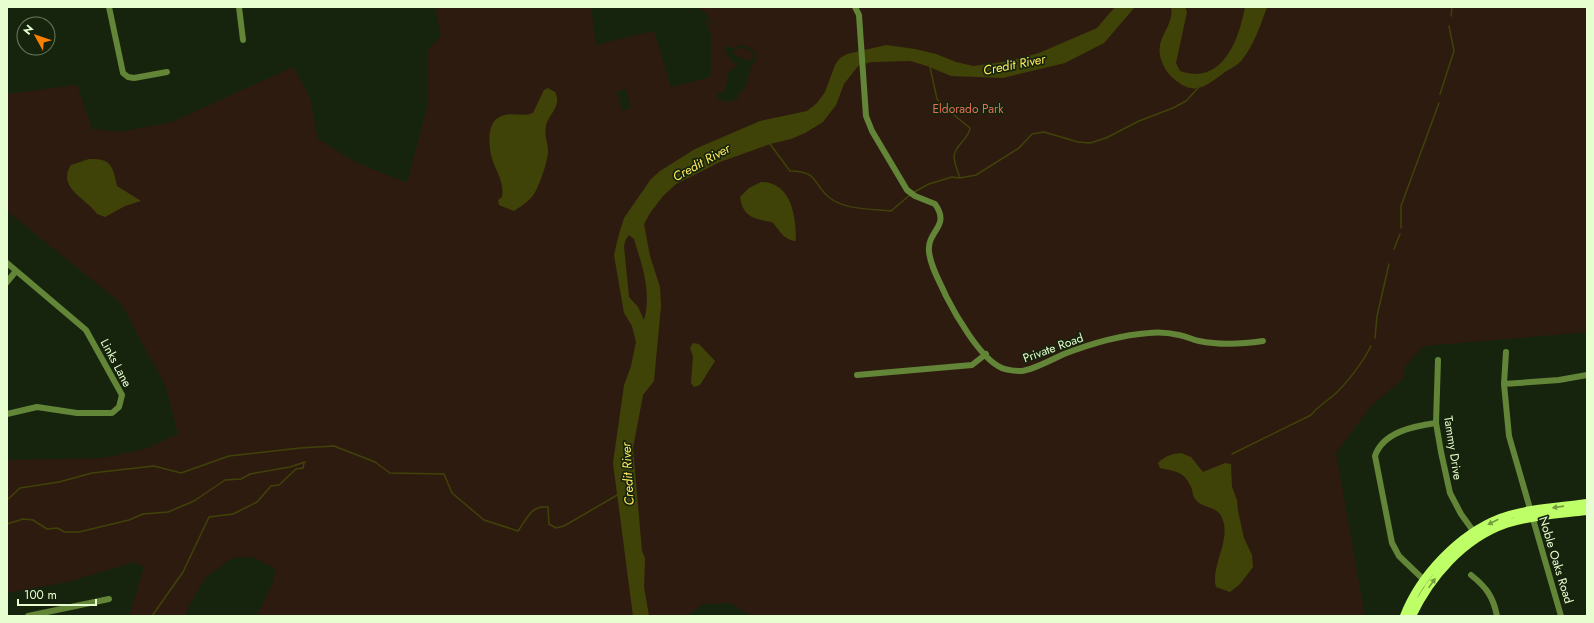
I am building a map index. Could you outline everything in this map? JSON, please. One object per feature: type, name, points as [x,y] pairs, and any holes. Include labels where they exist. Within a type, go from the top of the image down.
[{"type":"street","points":[[109,7],[123,74],[134,78],[167,72]]},
{"type":"street","points":[[239,7],[243,40]]},
{"type":"street","name":"Private Road","points":[[855,7],[859,15],[866,116],[872,130],[907,190],[915,196],[937,206],[940,213],[941,223],[930,243],[929,251],[936,275],[966,331],[998,366],[1023,371],[1066,353],[1126,336],[1162,333],[1179,335],[1200,341],[1248,344],[1263,341]]},
{"type":"street","name":"Links Lane","points":[[7,263],[86,330],[122,395],[119,407],[112,413],[77,413],[37,407],[7,414]]},
{"type":"street","points":[[7,282],[16,271]]},
{"type":"street","name":"Noble Oaks Road","points":[[1506,352],[1504,384],[1509,436],[1531,515],[1557,597],[1561,616]]},
{"type":"street","points":[[858,375],[972,365],[986,354]]},
{"type":"street","name":"Tammy Drive","points":[[1438,360],[1436,422],[1450,494],[1461,514],[1474,532]]},
{"type":"street","points":[[1504,384],[1559,380],[1587,375]]},
{"type":"street","points":[[1424,580],[1398,556],[1392,543],[1375,456],[1382,444],[1404,430],[1436,422]]},
{"type":"street","points":[[1412,616],[1434,579],[1462,550],[1486,534],[1531,515],[1587,503]]},
{"type":"street","points":[[1404,616],[1424,580],[1441,560],[1474,532],[1500,518],[1587,511]]},
{"type":"street","points":[[1471,575],[1484,585],[1495,607],[1497,616]]},
{"type":"street","points":[[28,616],[110,599]]},
{"type":"green space","name":"Eldorado Park","points":[[435,7],[591,7],[596,45],[654,31],[671,87],[711,76],[711,33],[705,18],[717,27],[705,12],[697,7],[1587,7],[1587,332],[1424,346],[1405,366],[1403,379],[1371,406],[1336,453],[1365,616],[751,616],[731,603],[703,604],[687,616],[257,616],[273,582],[276,569],[252,557],[232,558],[206,577],[188,607],[185,616],[129,616],[144,567],[134,562],[67,582],[7,593],[7,460],[103,458],[145,449],[178,434],[166,387],[121,303],[7,211],[7,94],[77,85],[92,129],[120,132],[172,122],[293,67],[310,98],[318,139],[355,162],[407,183],[427,107],[428,50],[441,36]],"holes":[[[741,45],[751,48],[757,54],[756,60],[751,67],[749,77],[747,77],[748,81],[742,93],[738,92],[739,98],[725,103],[723,100],[718,100],[717,93],[723,92],[728,78],[726,75],[737,65],[731,61],[724,48],[727,46],[732,48]],[[626,89],[631,108],[622,111],[617,91]]]},
{"type":"green space","points":[[740,48],[751,51],[754,57],[750,61],[736,56],[732,52]]},
{"type":"water","name":"Credit River","points":[[1115,7],[1135,7],[1104,43],[1065,63],[1003,78],[951,76],[910,61],[872,62],[859,65],[844,84],[836,105],[823,122],[805,133],[791,139],[770,144],[720,162],[676,184],[663,196],[650,213],[644,224],[650,256],[660,287],[661,306],[654,381],[643,395],[633,448],[642,551],[645,558],[644,587],[649,616],[633,616],[613,463],[624,385],[631,366],[636,342],[632,326],[624,313],[614,255],[624,218],[651,179],[660,171],[695,149],[760,121],[807,111],[817,103],[825,92],[835,65],[840,58],[847,54],[886,45],[915,49],[936,54],[956,62],[973,66],[1009,61],[1039,53],[1097,28]],"holes":[[[629,235],[634,239],[645,279],[647,300],[644,320],[638,307],[629,297],[624,246]]]},
{"type":"water","points":[[1171,7],[1185,7],[1187,12],[1176,63],[1180,71],[1195,74],[1207,72],[1217,66],[1226,57],[1233,46],[1238,33],[1245,7],[1267,7],[1254,41],[1242,60],[1212,82],[1200,88],[1194,88],[1181,84],[1174,79],[1166,70],[1161,59],[1160,44],[1170,20]]},
{"type":"water","points":[[548,88],[555,92],[557,101],[555,109],[545,128],[548,154],[545,167],[534,194],[527,202],[514,211],[499,205],[498,200],[502,197],[503,191],[501,180],[492,160],[489,140],[490,130],[494,121],[502,116],[533,113],[544,90]]},
{"type":"water","points":[[89,159],[102,160],[110,165],[114,173],[117,186],[141,201],[125,206],[105,217],[97,214],[70,187],[67,180],[67,173],[71,165]]},
{"type":"water","points":[[761,182],[780,188],[786,194],[793,212],[796,241],[785,237],[772,222],[760,220],[750,216],[741,204],[740,197],[749,188]]},
{"type":"water","points":[[693,343],[699,344],[715,361],[700,385],[694,387],[691,383],[693,356],[690,348]]},
{"type":"water","points":[[1181,453],[1191,457],[1203,472],[1225,463],[1231,464],[1232,487],[1237,500],[1244,538],[1252,555],[1253,567],[1240,584],[1230,592],[1216,587],[1216,570],[1224,535],[1224,526],[1220,514],[1217,511],[1201,504],[1195,499],[1188,480],[1185,477],[1178,472],[1160,468],[1158,463],[1168,456]]},
{"type":"waterway","points":[[1451,16],[1452,7]]},
{"type":"waterway","points":[[1440,94],[1454,51],[1449,26]]},
{"type":"waterway","points":[[930,67],[937,99],[944,107],[970,128],[954,156],[960,178]]},
{"type":"waterway","points":[[914,192],[929,184],[952,177],[960,178],[976,175],[1019,148],[1032,134],[1044,132],[1078,142],[1090,143],[1106,138],[1139,121],[1173,108],[1186,101],[1198,88]]},
{"type":"waterway","points":[[1401,228],[1401,206],[1439,103]]},
{"type":"waterway","points":[[770,144],[790,171],[806,173],[811,176],[824,193],[836,202],[843,205],[891,211],[911,194]]},
{"type":"waterway","points":[[1394,249],[1400,234]]},
{"type":"waterway","points":[[1375,338],[1377,316],[1389,264]]},
{"type":"waterway","points":[[1232,454],[1311,415],[1345,384],[1371,346]]},
{"type":"waterway","points":[[7,500],[20,488],[59,482],[92,473],[154,466],[181,473],[229,456],[300,448],[334,446],[375,462],[390,473],[444,474],[452,493],[484,520],[518,531],[530,514],[538,508],[548,507],[549,524],[556,528],[564,526],[619,494]]},
{"type":"waterway","points":[[7,524],[23,519],[33,520],[47,529],[57,528],[65,532],[79,532],[129,520],[143,514],[168,512],[194,501],[225,480],[241,479],[250,474],[290,467],[305,462]]},
{"type":"waterway","points":[[152,616],[183,572],[209,517],[233,514],[257,502],[271,486],[279,485],[296,469],[303,468],[304,463]]}]
